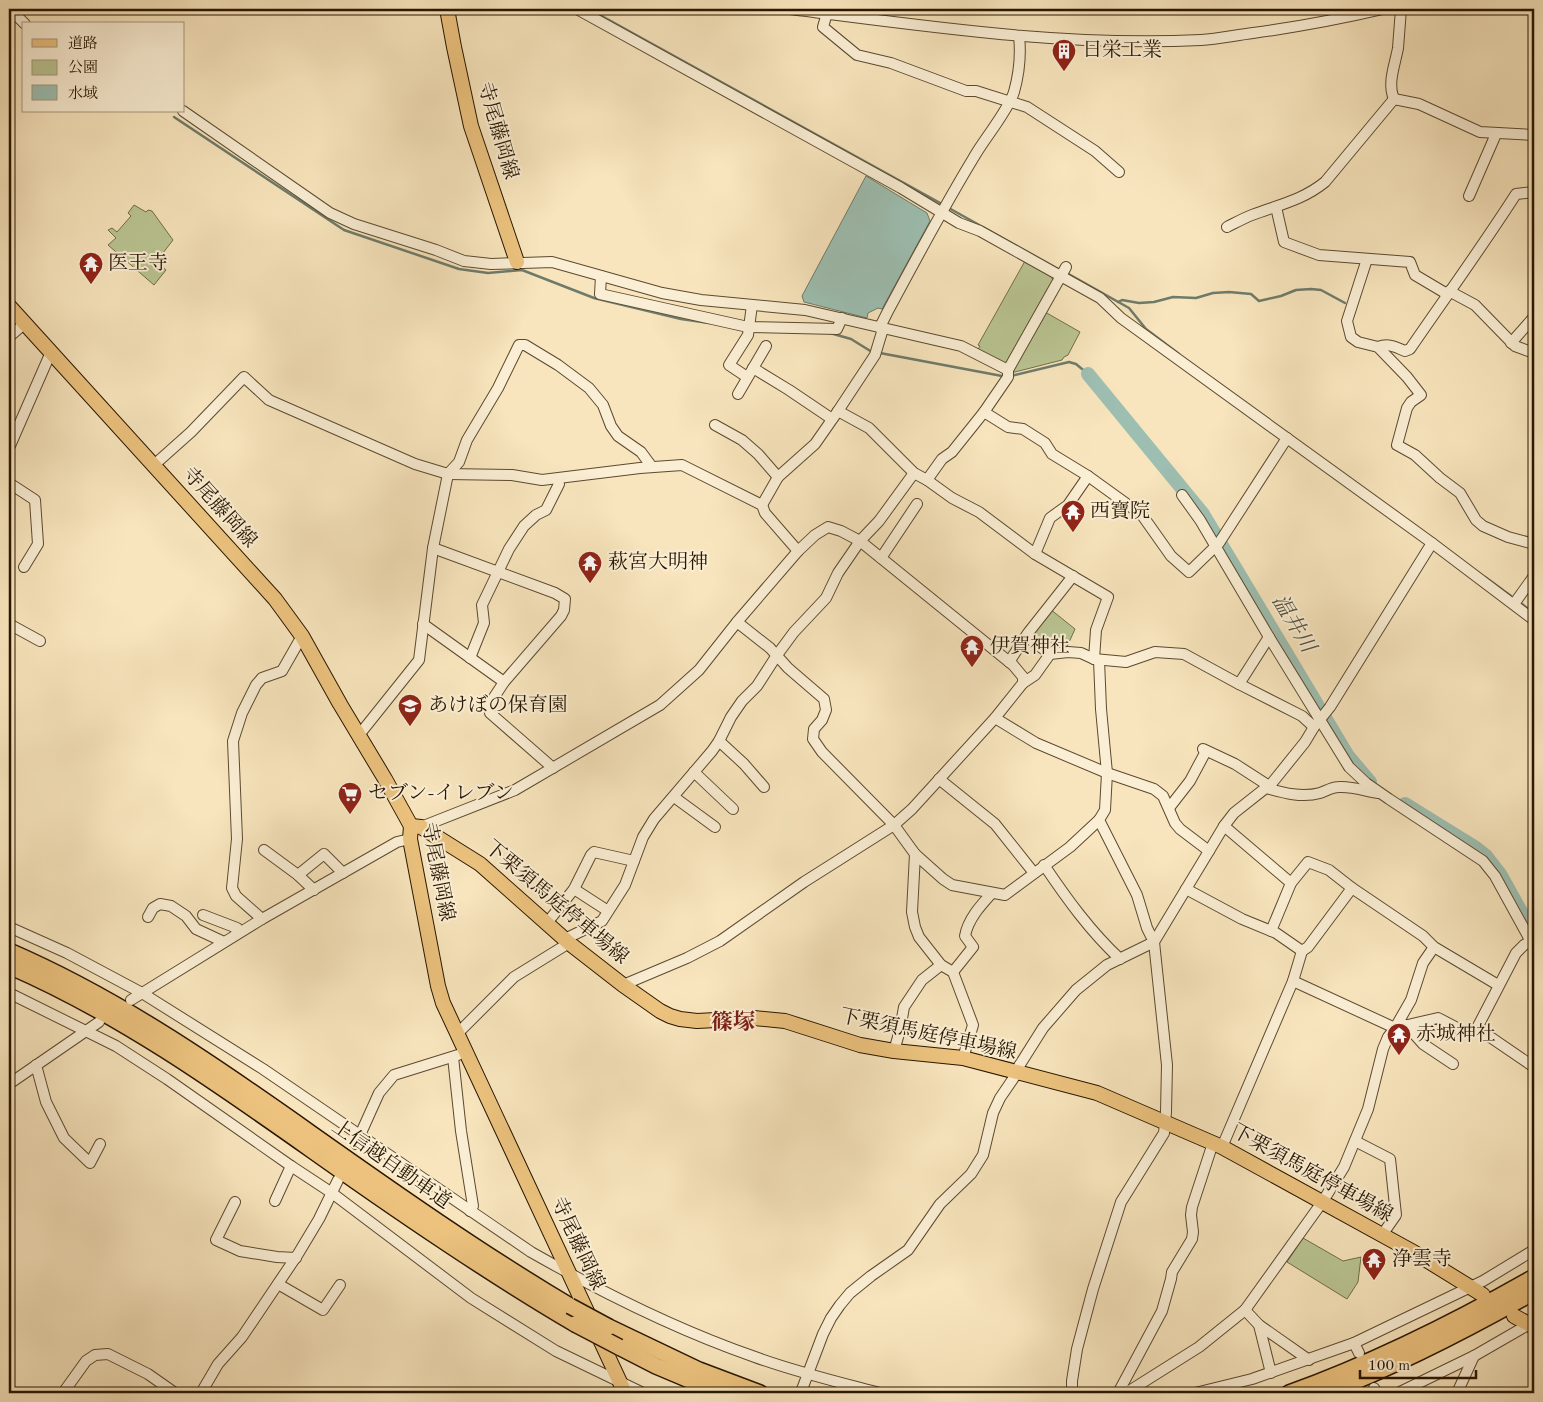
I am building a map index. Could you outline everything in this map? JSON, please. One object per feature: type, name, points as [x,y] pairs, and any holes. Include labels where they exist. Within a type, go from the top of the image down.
[{"type":"highway","name":"上信越自動車道","points":[[9,951],[101,996],[172,1038],[463,1239],[570,1306],[692,1367],[760,1393]]},
{"type":"highway","name":"上信越自動車道","points":[[9,966],[96,1008],[167,1051],[463,1254],[575,1324],[656,1366],[720,1393]]},
{"type":"highway","points":[[1289,1393],[1390,1352],[1460,1318],[1534,1277]]},
{"type":"highway","points":[[1327,1393],[1389,1368],[1534,1292]]},
{"type":"main road","name":"寺尾藤岡線","points":[[447,9],[471,126],[517,262]]},
{"type":"main road","name":"寺尾藤岡線","points":[[9,306],[257,578],[302,636],[385,779],[414,831],[438,986],[443,1003],[457,1034],[459,1055],[570,1274],[622,1388]]},
{"type":"main road","name":"下栗須馬庭停車場線","points":[[414,831],[480,864],[567,941],[660,1011],[680,1019],[697,1021],[754,1018],[785,1021],[860,1046],[963,1058],[1097,1093],[1218,1145],[1415,1253],[1483,1295]]},
{"type":"main road","points":[[1514,1316],[1532,1324]]},
{"type":"street","points":[[14,9],[17,16],[23,22]]},
{"type":"street","points":[[577,9],[901,188],[959,223],[980,231],[1064,272],[1105,301],[1121,318],[1432,542],[1534,620]]},
{"type":"street","points":[[790,9],[1020,36],[1072,40],[1146,42],[1203,40],[1343,19],[1383,9]]},
{"type":"street","points":[[1394,98],[1391,82],[1398,49],[1401,9]]},
{"type":"street","points":[[827,13],[823,27],[857,55],[891,63],[966,91],[976,91],[1003,100],[1010,100],[1027,107],[1094,151],[1119,172]]},
{"type":"street","points":[[762,505],[778,477],[815,444],[875,355],[882,332],[880,327],[942,211],[1014,92],[1021,51],[1020,36]]},
{"type":"street","points":[[1394,98],[1419,104],[1476,130],[1496,134],[1534,136]]},
{"type":"street","points":[[1227,227],[1251,216],[1298,200],[1325,182],[1394,98]]},
{"type":"street","points":[[184,112],[330,213],[354,224],[464,261],[491,264],[552,262],[662,293],[701,300],[805,310],[961,346],[1008,370]]},
{"type":"street","points":[[1469,196],[1496,134]]},
{"type":"street","points":[[1367,259],[1347,321],[1351,337],[1358,342],[1378,347],[1393,345],[1405,351],[1410,349],[1448,292],[1480,250],[1516,194],[1534,192]]},
{"type":"street","points":[[1276,207],[1284,242],[1319,255],[1410,262],[1415,275],[1474,305],[1511,343],[1534,353]]},
{"type":"street","points":[[927,480],[942,459],[952,452],[984,412],[1008,377],[1008,370],[1064,272]]},
{"type":"street","points":[[601,276],[600,294],[748,327],[838,329],[842,318]]},
{"type":"street","points":[[747,377],[729,366],[748,335],[752,306]]},
{"type":"street","points":[[1511,343],[1534,317]]},
{"type":"street","points":[[9,337],[25,324]]},
{"type":"street","points":[[359,735],[419,660],[433,548],[448,474],[459,462],[467,440],[502,380],[519,345],[525,345],[558,365],[589,388],[603,405],[611,426],[618,436],[641,452],[652,467]]},
{"type":"street","points":[[738,394],[766,346]]},
{"type":"street","points":[[1378,347],[1407,377],[1421,395],[1411,402],[1407,408],[1397,446],[1415,455],[1460,493],[1476,520],[1483,526],[1508,537],[1534,544]]},
{"type":"street","points":[[9,448],[51,352]]},
{"type":"street","points":[[736,622],[777,655],[788,668],[824,699],[826,710],[822,720],[814,729],[814,739],[822,752],[894,825],[915,854],[952,885],[1006,895],[1070,847],[1099,820],[1105,810],[1107,773],[1096,630],[1108,597],[1035,554],[979,512],[952,498],[914,473],[869,428],[835,415],[753,368]]},
{"type":"street","points":[[154,465],[191,432],[244,377],[269,400],[415,464],[448,474],[485,473],[542,480],[682,465],[762,505],[765,512],[798,551]]},
{"type":"street","points":[[984,412],[1008,427],[1023,429],[1045,443],[1052,454],[1088,476],[1142,515],[1171,556],[1189,572],[1216,547],[1287,438]]},
{"type":"street","points":[[715,424],[742,440],[758,454],[778,477]]},
{"type":"street","points":[[457,1034],[514,977],[567,941],[602,921],[624,885],[643,837],[654,819],[719,741],[731,716],[742,701],[757,686],[794,632],[826,598],[838,573],[860,541],[879,521],[914,473]]},
{"type":"street","points":[[1035,554],[1050,518],[1068,505],[1088,476]]},
{"type":"street","points":[[470,658],[484,623],[482,604],[488,589],[499,572],[509,549],[524,526],[536,515],[546,510],[559,484],[557,479]]},
{"type":"street","points":[[9,483],[35,500],[38,544],[24,567]]},
{"type":"street","points":[[1182,495],[1200,520],[1349,768],[1381,794],[1483,861],[1495,876],[1533,941],[1524,945],[1516,953],[1477,1028],[1472,1032],[1463,1031],[1438,1018],[1395,1028],[1293,981]]},
{"type":"street","points":[[881,558],[917,504]]},
{"type":"street","points":[[131,1000],[262,918],[398,842],[414,831],[515,790],[660,705],[699,670],[736,622],[798,551],[814,535],[828,527],[842,531],[860,541],[1009,662],[1023,677],[1023,683]]},
{"type":"street","points":[[801,1392],[831,1318],[840,1305],[850,1293],[871,1276],[908,1250],[940,1204],[971,1174],[983,1155],[993,1113],[1000,1098],[1043,1028],[1076,990],[1107,965],[1154,942],[1224,826],[1234,813],[1267,787],[1305,742],[1432,542]]},
{"type":"street","points":[[433,548],[555,593],[565,599],[564,610],[560,616],[504,682],[489,704],[490,713],[553,768]]},
{"type":"street","points":[[1009,662],[1028,633],[1073,576]]},
{"type":"street","points":[[1514,604],[1534,576]]},
{"type":"street","points":[[9,624],[40,641]]},
{"type":"street","points":[[423,624],[504,682]]},
{"type":"street","points":[[262,918],[236,896],[232,888],[237,840],[236,791],[232,753],[233,740],[242,712],[256,685],[262,678],[282,671],[302,636]]},
{"type":"street","points":[[1027,637],[1050,654],[1074,652],[1097,659],[1126,662],[1155,652],[1184,654],[1302,716],[1320,720]]},
{"type":"street","points":[[1239,684],[1269,637]]},
{"type":"street","points":[[623,985],[687,958],[720,941],[804,882],[894,825],[912,809],[995,718],[1023,683],[1035,675],[1050,654]]},
{"type":"street","points":[[995,718],[1036,743],[1107,773],[1154,789],[1163,796],[1175,823],[1180,829],[1209,851]]},
{"type":"street","points":[[719,741],[744,764],[764,787]]},
{"type":"street","points":[[1169,808],[1190,781],[1204,750],[1234,764],[1267,787],[1287,794],[1304,795],[1319,793],[1336,787],[1346,787],[1381,794]]},
{"type":"street","points":[[694,772],[733,808]]},
{"type":"street","points":[[939,779],[995,824],[1034,873]]},
{"type":"street","points":[[674,797],[715,827]]},
{"type":"street","points":[[1072,1393],[1077,1349],[1093,1289],[1121,1202],[1164,1133],[1165,1122],[1167,1065],[1154,942],[1146,928],[1137,895],[1099,820]]},
{"type":"street","points":[[1224,826],[1291,883]]},
{"type":"street","points":[[264,850],[298,874],[314,890]]},
{"type":"street","points":[[547,924],[574,889],[594,852],[634,861]]},
{"type":"street","points":[[298,874],[324,854],[343,873]]},
{"type":"street","points":[[915,854],[912,912],[915,927],[919,937],[941,965],[953,972],[972,1025],[963,1058]]},
{"type":"street","points":[[1271,931],[1291,883],[1308,862],[1330,870],[1352,888],[1423,936],[1434,948],[1498,986]]},
{"type":"street","points":[[1044,865],[1080,918],[1098,939],[1120,959]]},
{"type":"street","points":[[1118,1393],[1162,1311],[1172,1272],[1192,1239],[1192,1207],[1218,1145],[1293,981],[1302,951],[1308,947],[1352,888]]},
{"type":"street","points":[[574,889],[608,912]]},
{"type":"street","points":[[1186,889],[1242,919],[1271,931],[1302,951]]},
{"type":"street","points":[[953,972],[973,947],[965,936],[966,928],[992,893]]},
{"type":"street","points":[[148,917],[153,908],[160,904],[171,906],[186,916],[196,929],[224,942]]},
{"type":"street","points":[[203,914],[237,928],[236,934]]},
{"type":"street","points":[[9,927],[66,953],[142,994],[263,1069],[358,1140],[470,1210],[531,1252],[570,1274],[660,1319],[722,1345],[808,1375],[880,1393]]},
{"type":"street","points":[[1126,1393],[1199,1347],[1246,1310],[1323,1201],[1344,1167],[1368,1109],[1383,1049],[1388,1037],[1411,1000],[1423,962],[1434,948]]},
{"type":"street","points":[[894,1051],[904,1007],[922,980],[941,965]]},
{"type":"street","points":[[9,993],[116,1046],[332,1193],[471,1298],[556,1351],[622,1388],[643,1393]]},
{"type":"street","points":[[9,1084],[99,1022]]},
{"type":"street","points":[[1406,1025],[1423,1044],[1453,1064]]},
{"type":"street","points":[[1477,1028],[1534,1067]]},
{"type":"street","points":[[358,1140],[379,1093],[394,1075],[459,1055],[461,1131],[473,1206],[470,1210]]},
{"type":"street","points":[[36,1065],[46,1102],[64,1138],[90,1163],[100,1144]]},
{"type":"street","points":[[1355,1141],[1390,1159],[1396,1215],[1382,1235]]},
{"type":"street","points":[[275,1200],[291,1166]]},
{"type":"street","points":[[201,1393],[218,1364],[242,1337],[296,1258],[319,1219],[338,1180]]},
{"type":"street","points":[[235,1202],[216,1240],[240,1250],[296,1258]]},
{"type":"street","points":[[1199,1393],[1270,1373],[1354,1343],[1483,1281],[1534,1250]]},
{"type":"street","points":[[278,1284],[323,1310],[340,1285]]},
{"type":"street","points":[[1246,1310],[1259,1325],[1309,1360]]},
{"type":"street","points":[[1398,1393],[1474,1356],[1532,1324]]},
{"type":"street","points":[[1259,1325],[1270,1373]]},
{"type":"street","points":[[1354,1343],[1359,1353]]},
{"type":"street","points":[[63,1393],[86,1361],[95,1355],[108,1354],[148,1374],[175,1393]]},
{"type":"street","points":[[1457,1393],[1474,1356]]},
{"type":"green space","points":[[134,205],[146,212],[148,210],[152,211],[173,240],[156,262],[166,270],[154,285],[108,245],[116,238],[108,230],[112,228],[117,232],[131,216],[128,213]]},
{"type":"green space","points":[[1025,261],[1051,276],[1054,282],[1009,363],[1003,365],[977,351],[980,346],[978,345]]},
{"type":"green space","points":[[1045,312],[1080,332],[1068,355],[1062,360],[1011,373]]},
{"type":"green space","points":[[1050,609],[1075,629],[1066,649],[1052,652],[1030,636]]},
{"type":"green space","points":[[1303,1238],[1343,1261],[1361,1257],[1358,1282],[1347,1299],[1287,1262]]},
{"type":"water","points":[[866,176],[927,213],[930,221],[882,309],[878,308],[868,313],[867,318],[804,302],[802,296]]},
{"type":"waterway","points":[[589,9],[942,204]]},
{"type":"waterway","points":[[174,117],[344,230],[459,269],[488,273],[522,270],[594,298],[681,319],[709,323]]},
{"type":"waterway","points":[[947,207],[1060,270]]},
{"type":"waterway","points":[[1065,272],[1129,308],[1146,329],[1179,354]]},
{"type":"waterway","points":[[1118,302],[1122,300],[1139,303],[1154,302],[1173,297],[1196,298],[1213,293],[1229,292],[1251,294],[1259,301],[1296,290],[1311,289],[1321,290],[1345,303]]},
{"type":"waterway","points":[[830,333],[851,339],[872,352]]},
{"type":"waterway","points":[[880,353],[1002,376]]},
{"type":"waterway","name":"温井川","points":[[1011,376],[1069,362],[1076,364],[1088,374]]},
{"type":"waterway","name":"温井川","points":[[1088,374],[1203,514],[1348,756],[1370,782]]},
{"type":"waterway","points":[[1485,577],[1511,596]]},
{"type":"waterway","points":[[1522,604],[1534,614]]},
{"type":"waterway","name":"温井川","points":[[1405,804],[1486,856],[1500,874],[1534,935]]},
{"type":"place","name":"日栄工業","points":[[1064,72]]},
{"type":"place","name":"医王寺","points":[[91,285]]},
{"type":"place","name":"西寶院","points":[[1073,533]]},
{"type":"place","name":"萩宮大明神","points":[[590,584]]},
{"type":"place","name":"伊賀神社","points":[[972,668]]},
{"type":"place","name":"あけぼの保育園","points":[[410,727]]},
{"type":"place","name":"セブン-イレブン","points":[[350,815]]},
{"type":"place","name":"赤城神社","points":[[1399,1056]]},
{"type":"place","name":"浄雲寺","points":[[1374,1281]]},
{"type":"district","name":"篠塚","points":[[733,1023]]}]
